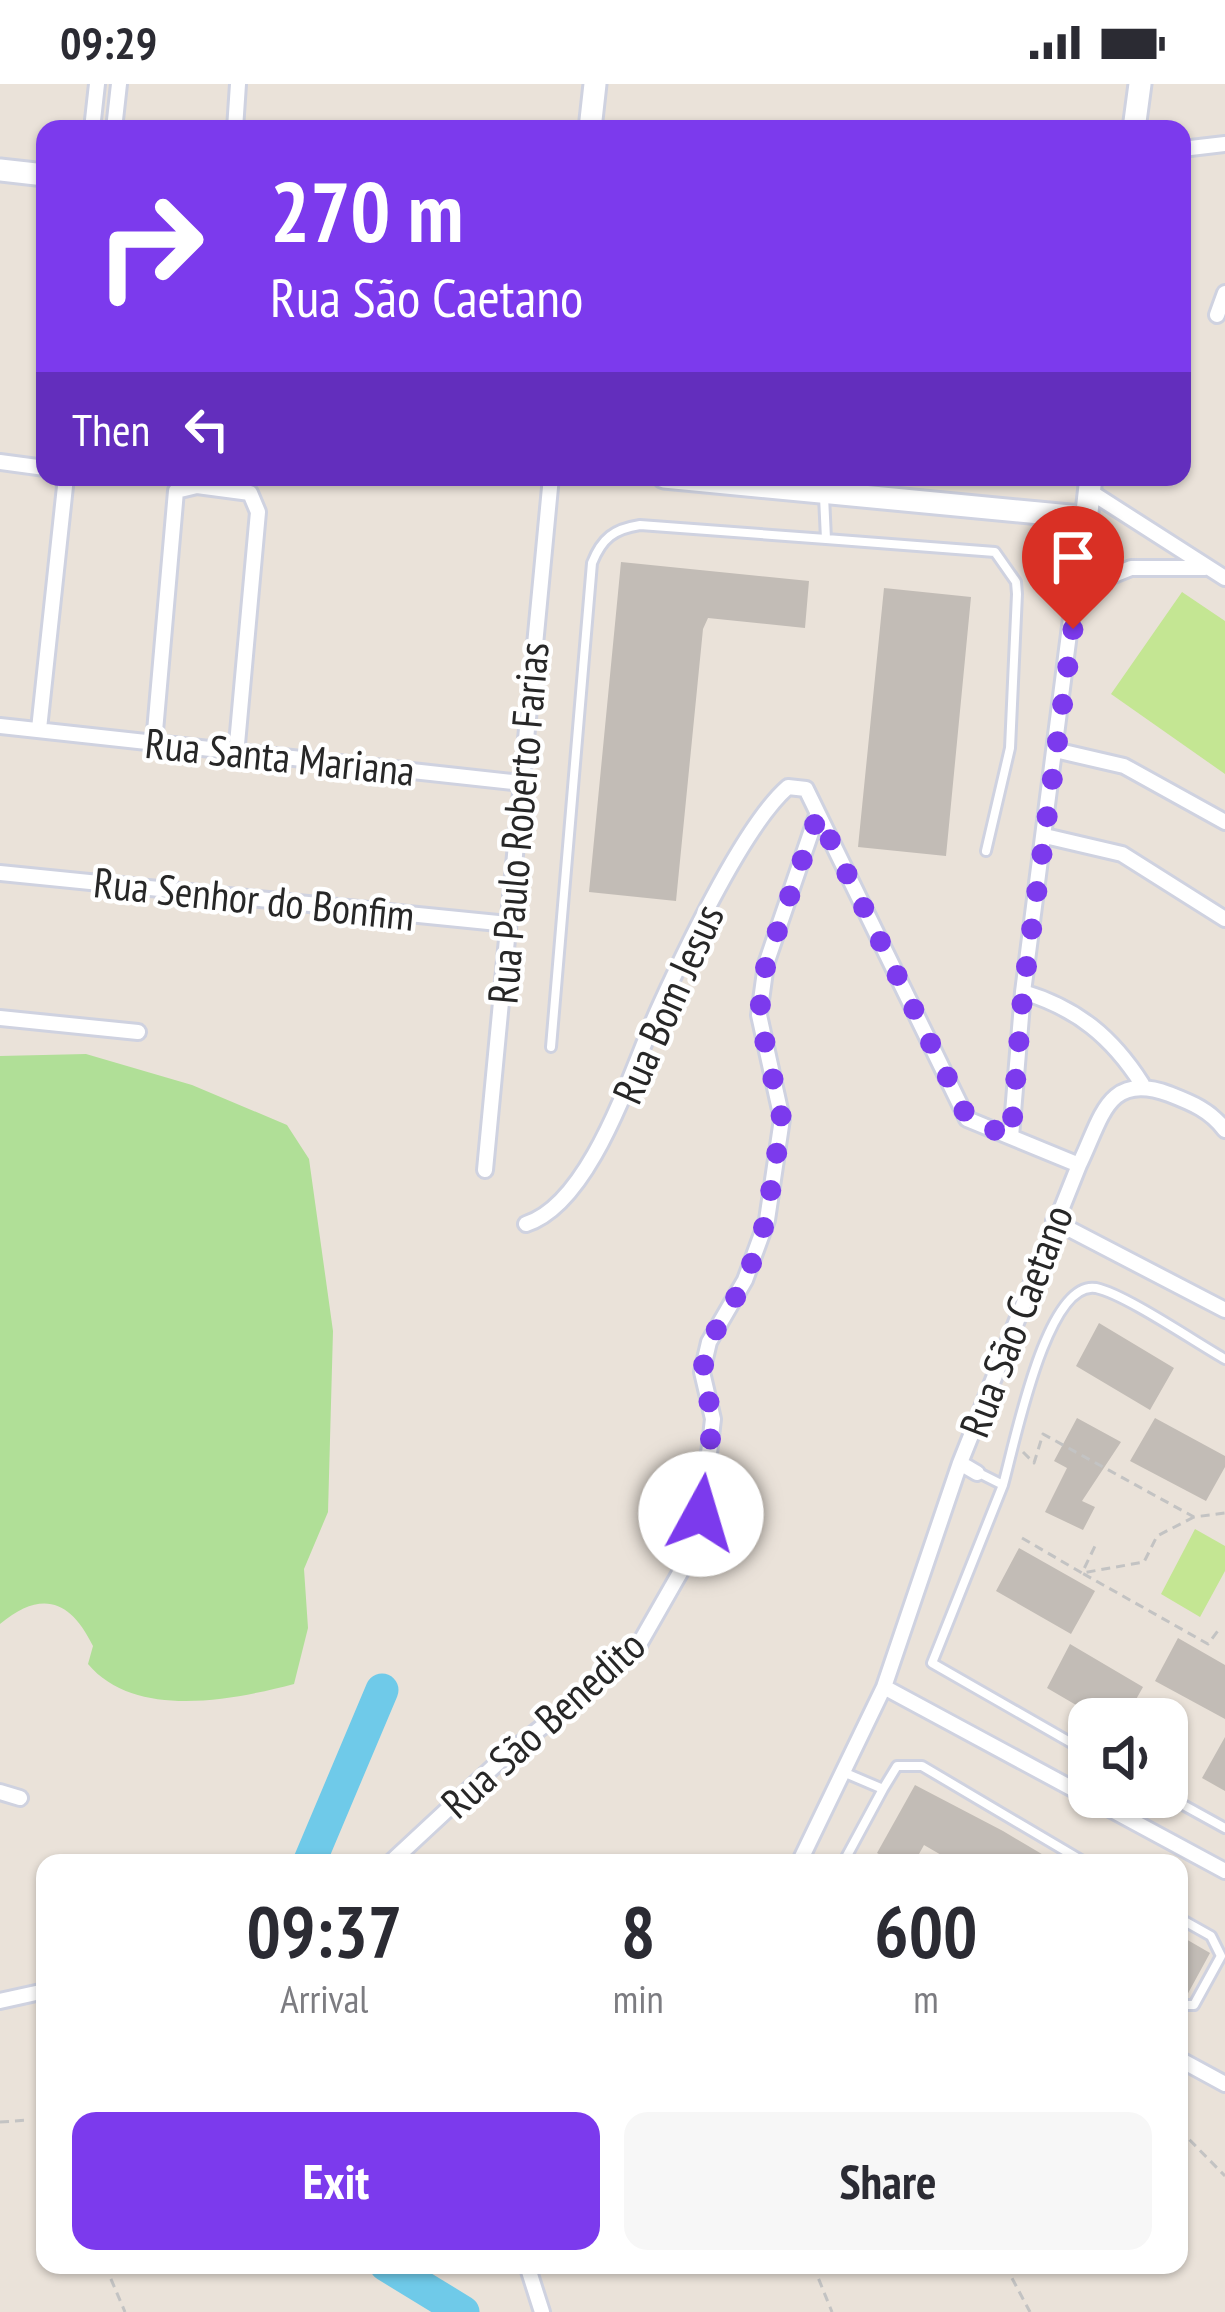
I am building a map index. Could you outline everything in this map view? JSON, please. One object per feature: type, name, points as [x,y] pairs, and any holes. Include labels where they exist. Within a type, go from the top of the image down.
[{"type":"street","points":[[93,120],[97,84]]},
{"type":"street","points":[[115,120],[119,84]]},
{"type":"street","points":[[236,120],[238,84]]},
{"type":"street","points":[[591,120],[595,84]]},
{"type":"street","points":[[1135,120],[1140,84]]},
{"type":"street","points":[[1191,148],[1225,144]]},
{"type":"street","points":[[0,170],[36,174]]},
{"type":"street","points":[[1217,315],[1225,293]]},
{"type":"street","points":[[0,462],[36,467]]},
{"type":"street","points":[[39,729],[68,486]]},
{"type":"street","points":[[154,743],[176,491],[196,486],[250,493],[258,512],[236,755]]},
{"type":"street","name":"Rua Paulo Roberto Farias","points":[[485,1169],[550,486]]},
{"type":"street","points":[[749,486],[1084,517]]},
{"type":"street","points":[[1011,1137],[1023,992],[1090,486]]},
{"type":"street","points":[[1093,486],[1225,578]]},
{"type":"street","points":[[1078,589],[1131,568],[1210,568]]},
{"type":"street","name":"Rua Santa Mariana","points":[[0,726],[522,783]]},
{"type":"street","points":[[1055,750],[1124,766],[1225,822]]},
{"type":"street","name":"Rua Bom Jesus","points":[[526,1224],[552,1212],[616,1118],[695,933],[779,794],[788,787],[806,789]]},
{"type":"street","name":"Rua São Caetano","points":[[803,1854],[884,1687],[961,1463],[1079,1165],[968,1119],[806,789]]},
{"type":"street","name":"Rua São Benedito","points":[[400,1854],[504,1757],[633,1655],[685,1564],[701,1514],[713,1419],[702,1372],[709,1342],[746,1280],[766,1220],[782,1120],[759,1015],[766,964],[818,815]]},
{"type":"street","points":[[1045,836],[1122,854],[1225,920]]},
{"type":"street","name":"Rua Senhor do Bonfim","points":[[0,873],[508,924]]},
{"type":"street","points":[[1023,992],[1075,1012],[1120,1050],[1142,1084]]},
{"type":"street","points":[[0,1018],[138,1032]]},
{"type":"street","points":[[1079,1165],[1108,1105],[1128,1087],[1142,1084],[1198,1106],[1225,1130]]},
{"type":"street","points":[[1054,1221],[1225,1310]]},
{"type":"street","points":[[961,1463],[977,1473]]},
{"type":"street","points":[[884,1687],[1225,1871]]},
{"type":"street","points":[[0,1792],[20,1798]]},
{"type":"street","points":[[0,2001],[36,1992]]},
{"type":"street","points":[[1188,2064],[1225,2084]]},
{"type":"street","points":[[530,2274],[542,2312]]},
{"type":"lane","points":[[824,494],[826,539]]},
{"type":"lane","points":[[550,1047],[592,563],[598,547],[621,528],[640,525],[995,551],[1008,566],[1017,594],[1010,748],[986,851]]},
{"type":"lane","points":[[1068,1741],[932,1663],[1003,1485],[1046,1338],[1064,1301],[1075,1292],[1100,1289],[1225,1359]]},
{"type":"lane","points":[[977,1473],[1003,1485]]},
{"type":"lane","points":[[848,1854],[897,1766],[922,1766],[1071,1854]]},
{"type":"lane","points":[[842,1772],[883,1790]]},
{"type":"lane","points":[[1188,1808],[1225,1828]]},
{"type":"lane","points":[[1188,1923],[1211,1936],[1221,1956],[1194,2005],[1188,2005]]},
{"type":"path","points":[[1015,1443],[1034,1463],[1043,1434],[1194,1517]]},
{"type":"path","points":[[1082,1573],[1144,1562],[1157,1536],[1194,1517],[1225,1513]]},
{"type":"path","points":[[1022,1538],[1208,1644],[1220,1628]]},
{"type":"path","points":[[1082,1573],[1096,1544]]},
{"type":"path","points":[[0,2122],[29,2120]]},
{"type":"path","points":[[1188,2138],[1225,2176]]},
{"type":"path","points":[[110,2274],[125,2312]]},
{"type":"path","points":[[817,2274],[832,2312]]},
{"type":"path","points":[[1010,2274],[1030,2312]]},
{"type":"green space","points":[[1182,592],[1225,621],[1225,774],[1111,694]]},
{"type":"green space","points":[[86,1054],[192,1085],[287,1125],[309,1159],[333,1331],[328,1512],[304,1569],[308,1628],[294,1684],[243,1696],[158,1699],[108,1682],[88,1664],[93,1646],[64,1609],[29,1606],[0,1624],[0,1056]]},
{"type":"green space","points":[[1195,1529],[1225,1546],[1225,1571],[1200,1617],[1161,1594]]},
{"type":"building","points":[[621,562],[809,581],[805,628],[708,618],[703,629],[676,901],[589,892]]},
{"type":"building","points":[[884,588],[971,597],[946,856],[858,847]]},
{"type":"building","points":[[1099,1323],[1174,1368],[1150,1410],[1076,1366]]},
{"type":"building","points":[[1077,1418],[1121,1442],[1082,1501],[1095,1507],[1083,1530],[1045,1512],[1067,1468],[1054,1461]]},
{"type":"building","points":[[1155,1418],[1225,1456],[1225,1467],[1206,1501],[1130,1461]]},
{"type":"building","points":[[1019,1548],[1095,1591],[1071,1634],[996,1591]]},
{"type":"building","points":[[1178,1638],[1225,1665],[1225,1719],[1188,1698],[1155,1681]]},
{"type":"building","points":[[1070,1644],[1143,1687],[1137,1698],[1068,1700],[1047,1688]]},
{"type":"building","points":[[1225,1737],[1225,1791],[1202,1778]]},
{"type":"building","points":[[915,1785],[1042,1854],[940,1854],[924,1845],[919,1854],[877,1853]]},
{"type":"building","points":[[1188,1940],[1210,1953],[1188,1993]]},
{"type":"waterway","points":[[313,1854],[382,1690]]},
{"type":"waterway","points":[[401,2274],[463,2312]]},
{"type":"route","points":[[701,1514],[713,1419],[702,1372],[709,1342],[746,1280],[766,1220],[782,1120],[759,1015],[766,964],[818,815],[968,1119],[1011,1137],[1023,992],[1073,629]]}]
